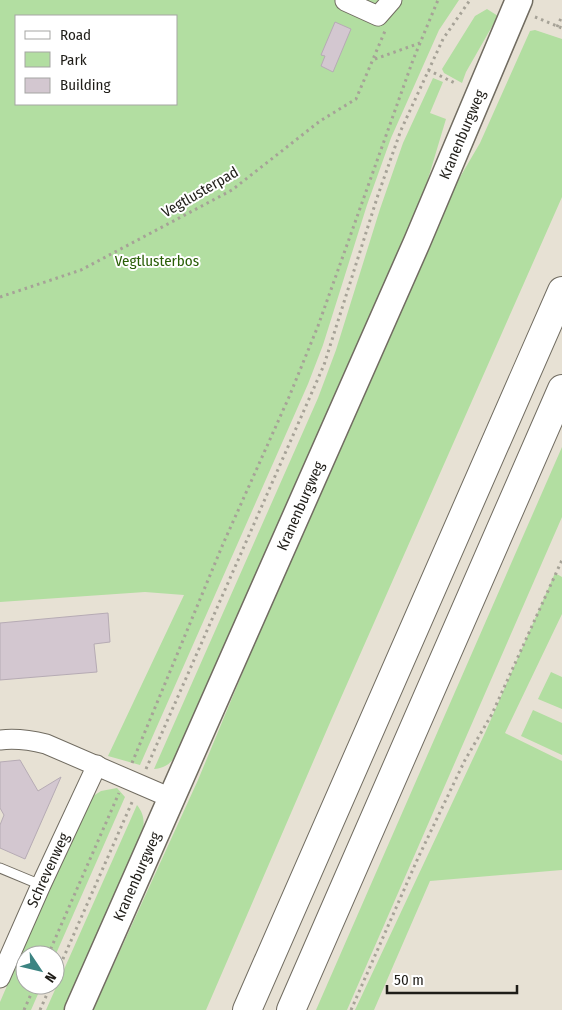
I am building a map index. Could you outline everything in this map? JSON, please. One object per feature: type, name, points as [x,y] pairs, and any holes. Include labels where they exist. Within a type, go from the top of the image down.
[{"type":"highway","points":[[247,1010],[562,291]]},
{"type":"highway","points":[[291,1010],[562,389]]},
{"type":"main road","name":"Kranenburgweg","points":[[78,1010],[417,242],[519,0]]},
{"type":"street","points":[[345,1],[378,16],[392,0]]},
{"type":"street","points":[[0,740],[31,740],[46,744],[171,798]]},
{"type":"street","name":"Schrevenweg","points":[[0,978],[97,765]]},
{"type":"lane","points":[[0,868],[41,885]]},
{"type":"path","points":[[65,951],[133,781],[219,553],[285,406],[318,326],[420,43],[438,0]]},
{"type":"path","points":[[53,945],[133,781],[324,365],[381,186],[401,130],[443,39],[470,0]]},
{"type":"path","name":"Vegtlusterpad","points":[[0,297],[80,270],[232,190],[320,121],[356,99],[386,30],[378,16]]},
{"type":"path","points":[[562,16],[557,27],[562,28]]},
{"type":"path","points":[[375,59],[420,43]]},
{"type":"path","points":[[428,70],[457,84]]},
{"type":"path","points":[[351,1010],[418,858],[465,760],[492,714],[562,560]]},
{"type":"path","points":[[24,1010],[31,995]]},
{"type":"path","points":[[40,1010],[47,995]]},
{"type":"green space","name":"Vegtlusterbos","points":[[0,0],[459,0],[439,30],[391,138],[367,205],[323,345],[308,384],[140,765],[108,756],[184,595],[145,592],[0,602]]},
{"type":"green space","points":[[487,9],[498,16],[466,72],[462,83],[444,73],[442,69],[475,16]]},
{"type":"green space","points":[[535,30],[562,39],[562,197],[332,718],[206,1010],[93,1010],[198,780],[300,530],[446,201],[480,143],[530,31]]},
{"type":"green space","points":[[433,78],[443,82],[430,113],[446,119],[428,179],[394,274],[180,750],[167,765],[154,769],[318,398],[336,350],[380,209],[403,143]]},
{"type":"green space","points":[[562,447],[562,517],[347,1010],[316,1010]]},
{"type":"green space","points":[[555,573],[562,577],[562,614],[505,733],[562,761],[562,870],[430,881],[374,1010],[355,1010],[485,733]]},
{"type":"green space","points":[[551,672],[562,677],[562,709],[538,699]]},
{"type":"green space","points":[[533,710],[562,723],[562,755],[521,736]]},
{"type":"green space","points":[[117,788],[125,797],[60,945],[25,945],[87,800],[101,791]]},
{"type":"green space","points":[[137,805],[144,820],[141,837],[64,1010],[46,1010],[53,995],[65,995],[65,967]]},
{"type":"green space","points":[[15,967],[15,995],[38,995],[31,1010],[0,1010],[0,1002]]},
{"type":"building","points":[[335,22],[351,29],[333,72],[321,66],[325,56],[321,55]]},
{"type":"building","points":[[108,613],[110,642],[94,644],[97,672],[0,680],[0,623]]},
{"type":"building","points":[[20,760],[38,791],[61,777],[25,859],[0,848],[0,825],[4,815],[0,808],[0,762]]}]
